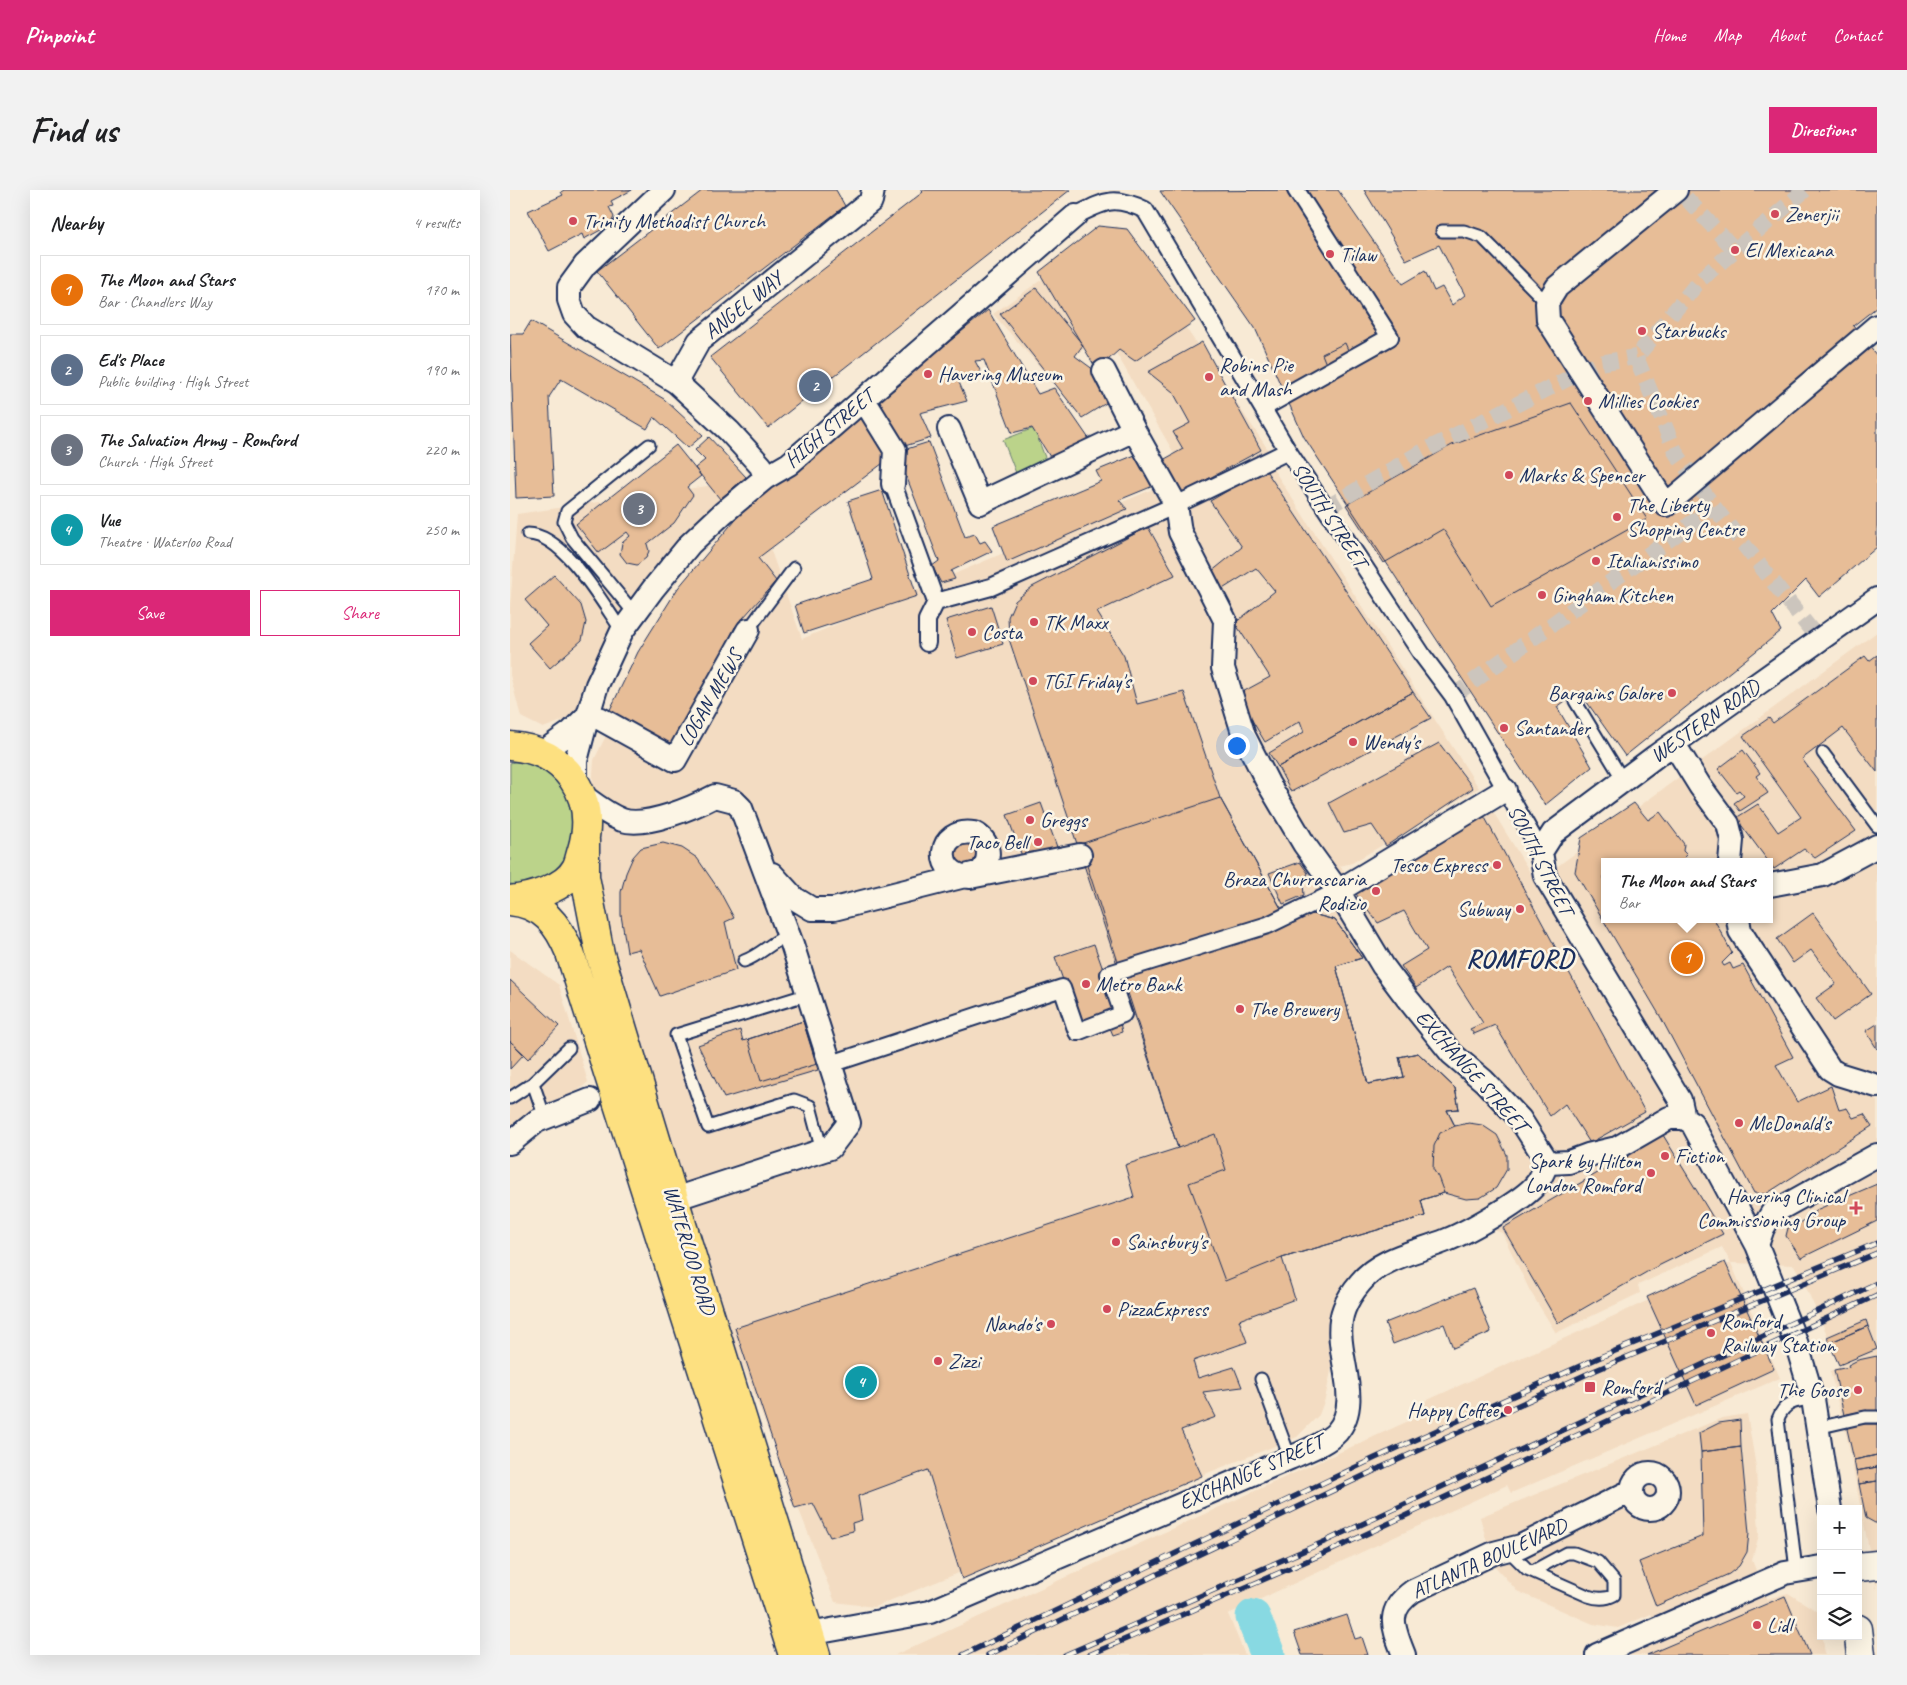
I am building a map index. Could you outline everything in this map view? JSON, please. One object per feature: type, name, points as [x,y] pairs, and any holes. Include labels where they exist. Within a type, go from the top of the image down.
[{"type":"main road","points":[[510,900],[524,899],[556,887],[576,869],[585,840],[586,810],[578,789],[564,767],[523,744]]},
{"type":"main road","name":"WATERLOO ROAD","points":[[585,840],[585,877],[594,929],[662,1203]]},
{"type":"main road","name":"WATERLOO ROAD","points":[[510,900],[527,904],[543,912],[557,926],[564,938],[662,1203],[801,1644]]},
{"type":"street","points":[[664,190],[585,265],[569,287],[569,300],[574,314],[586,327],[676,382],[728,431],[761,466],[765,478]]},
{"type":"street","name":"ANGEL WAY","points":[[676,382],[699,340],[871,201],[873,190]]},
{"type":"street","points":[[1263,408],[1390,337],[1296,190]]},
{"type":"street","points":[[1681,193],[1557,288],[1547,303],[1548,320],[1666,505],[1877,326]]},
{"type":"street","name":"SOUTH STREET","points":[[1128,196],[1145,210],[1288,451],[1423,656],[1453,696],[1541,852],[1545,876],[1680,1100],[1684,1118],[1692,1123],[1757,1245],[1796,1342],[1813,1399],[1829,1505]]},
{"type":"street","name":"HIGH STREET","points":[[578,789],[576,761],[601,676],[629,623],[690,544],[765,478],[789,464],[1075,216],[1105,201],[1128,196]]},
{"type":"street","name":"EXCHANGE STREET","points":[[801,1644],[930,1612],[1290,1458],[1329,1438],[1342,1425],[1347,1402],[1341,1325],[1344,1310],[1359,1283],[1374,1269],[1447,1240],[1504,1209],[1537,1184],[1548,1163],[1520,1119],[1484,1081],[1451,1053],[1427,1025],[1383,966],[1338,891],[1304,844],[1244,736],[1223,668],[1225,620],[1180,532],[1176,504],[1134,430],[1104,371]]},
{"type":"street","points":[[864,400],[895,450],[892,484],[936,602],[927,620],[927,643]]},
{"type":"street","points":[[950,429],[980,503],[1134,430]]},
{"type":"street","points":[[936,602],[991,587],[1176,504],[1288,451]]},
{"type":"street","name":"WESTERN ROAD","points":[[1541,852],[1553,833],[1623,780],[1877,599]]},
{"type":"street","name":"LOGAN MEWS","points":[[588,715],[599,718],[675,760],[748,630]]},
{"type":"street","name":"HIGH STREET","points":[[523,744],[571,732],[588,715]]},
{"type":"street","points":[[1674,744],[1700,786],[1728,824],[1732,840],[1730,858]]},
{"type":"street","points":[[578,789],[606,812],[625,821],[660,819],[692,808],[715,796],[734,801],[742,808],[789,935],[832,1064],[849,1123],[830,1148],[662,1203]]},
{"type":"street","points":[[832,1064],[1062,988],[1077,1032],[1123,1014],[1109,974],[1268,924],[1338,891],[1505,790]]},
{"type":"street","points":[[765,866],[794,898],[812,909],[834,909],[961,877],[968,876],[981,872],[988,861],[989,854],[986,843],[974,833],[958,833],[945,846],[943,855],[947,867],[952,872],[962,877],[970,877],[1080,855]]},
{"type":"street","points":[[1773,884],[1823,875],[1877,846]]},
{"type":"street","points":[[1739,923],[1740,931],[1830,1069],[1838,1074],[1877,1086]]},
{"type":"street","points":[[510,1143],[537,1121],[590,1100]]},
{"type":"street","points":[[1548,1163],[1569,1162],[1588,1154],[1617,1148],[1669,1118],[1684,1118]]},
{"type":"street","points":[[1757,1245],[1763,1228],[1772,1213],[1877,1155]]},
{"type":"street","name":"ATLANTA BOULEVARD","points":[[1404,1655],[1395,1632],[1393,1619],[1396,1607],[1401,1599],[1413,1590],[1506,1549],[1521,1546],[1631,1491]]},
{"type":"street","points":[[1862,1567],[1877,1565]]},
{"type":"street","points":[[1596,1655],[1796,1570],[1817,1567]]},
{"type":"street","points":[[1859,1640],[1861,1655]]},
{"type":"lane","points":[[1442,230],[1464,230],[1482,237],[1547,303]]},
{"type":"lane","points":[[629,623],[572,538],[564,522],[567,511],[649,445]]},
{"type":"lane","points":[[528,534],[536,534],[546,539],[565,555],[586,581],[629,623]]},
{"type":"lane","points":[[748,630],[794,568]]},
{"type":"lane","points":[[1575,701],[1623,780]]},
{"type":"lane","points":[[1823,753],[1877,826]]},
{"type":"lane","points":[[744,961],[753,958],[775,940],[789,935]]},
{"type":"lane","points":[[809,994],[676,1035],[708,1127],[794,1100],[810,1106],[822,1151]]},
{"type":"lane","points":[[510,1098],[533,1083],[569,1048]]},
{"type":"lane","points":[[533,1083],[545,1118]]},
{"type":"lane","points":[[1261,1379],[1290,1458]]},
{"type":"lane","points":[[1796,1570],[1791,1544],[1778,1419],[1786,1405],[1813,1399]]},
{"type":"lane","points":[[1817,1428],[1877,1417]]},
{"type":"lane","points":[[1506,1549],[1513,1557],[1533,1571],[1588,1596],[1598,1599],[1614,1595],[1614,1581],[1598,1562],[1574,1553],[1566,1553],[1533,1571]]},
{"type":"shaded area","points":[[1117,226],[1269,451],[1190,481],[1104,332],[1049,377],[993,314]]},
{"type":"shaded area","points":[[1270,464],[1479,788],[1352,863],[1340,866],[1355,886],[1489,805],[1536,882],[1877,632],[1877,1590],[1862,1514],[1862,1505],[1860,1505],[1847,1438],[1830,1371],[1841,1366],[1794,1265],[1731,1263],[1722,1247],[1638,1285],[1640,1293],[1556,1333],[1530,1291],[1502,1233],[1478,1224],[1374,1269],[1344,1310],[1325,1399],[1319,1415],[1297,1437],[874,1607],[835,1602],[723,1315],[585,889],[594,760],[653,641],[757,511],[802,639],[1158,487],[1190,481],[1193,507]]},
{"type":"shaded area","points":[[748,480],[608,632],[578,715],[543,728],[521,717],[510,675],[510,608],[517,514]]},
{"type":"shaded area","points":[[510,950],[559,985],[588,1082],[510,1150]]},
{"type":"shaded area","points":[[1731,1263],[1780,1378],[1511,1493],[1507,1485],[1228,1614],[1245,1655],[895,1655],[1426,1413],[1421,1403]]},
{"type":"shaded area","points":[[1747,1414],[1756,1467],[1759,1535],[1752,1560],[1767,1599],[1788,1593],[1817,1611],[1817,1640],[1823,1640],[1825,1655],[1597,1655],[1658,1632],[1651,1614],[1618,1628],[1593,1624],[1517,1591],[1493,1564],[1480,1517],[1722,1418]]},
{"type":"green space","points":[[1034,428],[1046,460],[1016,473],[1003,440]]},
{"type":"green space","points":[[510,763],[536,765],[554,776],[568,792],[575,812],[569,853],[555,870],[539,880],[519,885],[510,884]]},
{"type":"building","name":"Trinity Methodist Church","points":[[564,190],[632,190],[611,201],[613,206],[609,207],[614,217],[610,225],[584,239],[582,234],[549,251],[528,211],[563,195],[561,192]]},
{"type":"building","points":[[703,190],[836,190],[845,206],[659,349],[597,271]]},
{"type":"building","points":[[921,190],[1070,190],[768,428],[710,357],[923,192]]},
{"type":"building","name":"The Liberty Shopping Centre","points":[[1338,190],[1403,284],[1425,271],[1434,291],[1442,287],[1452,305],[1465,295],[1439,245],[1406,260],[1364,190],[1877,190],[1877,307],[1853,326],[1877,356],[1877,547],[1819,597],[1806,580],[1772,614],[1781,631],[1625,756],[1579,691],[1557,707],[1592,767],[1545,805],[1304,437],[1255,328],[1160,191]]},
{"type":"building","points":[[1098,226],[1127,229],[1195,321],[1135,361],[1119,350],[1097,370],[1039,272]]},
{"type":"building","points":[[1036,288],[1083,345],[1075,356],[1094,370],[1111,400],[1082,418],[1000,314]]},
{"type":"building","points":[[988,310],[1038,394],[1054,388],[1094,446],[1055,465],[1032,428],[1012,433],[984,360],[975,361],[982,374],[958,380],[967,401],[920,413],[931,438],[895,449],[875,404],[901,384],[906,374],[929,353],[945,345]]},
{"type":"building","points":[[531,321],[664,399],[703,435],[688,448],[654,417],[647,429],[561,379],[549,397],[554,496],[516,498],[510,334],[523,334]]},
{"type":"building","points":[[1202,342],[1261,450],[1182,493],[1163,460],[1183,449],[1173,432],[1190,423],[1173,392],[1148,372]]},
{"type":"building","points":[[1345,343],[1351,357],[1328,369],[1322,354]]},
{"type":"building","name":"Marks & Spencer","points":[[1571,403],[1647,519],[1491,606],[1443,529],[1384,563],[1346,505],[1452,445]]},
{"type":"building","points":[[860,414],[895,454],[758,558],[776,581],[735,627],[673,752],[606,718],[638,652],[678,588],[745,508]]},
{"type":"building","points":[[709,437],[746,477],[720,499],[695,468],[705,460],[695,450]]},
{"type":"building","points":[[929,442],[965,537],[975,534],[980,543],[985,541],[992,551],[951,571],[955,579],[941,583],[932,566],[939,561],[897,452]]},
{"type":"building","points":[[676,445],[701,476],[687,487],[693,495],[674,523],[647,544],[649,551],[646,558],[637,565],[627,563],[620,554],[622,543],[630,536],[627,532],[599,553],[576,524]]},
{"type":"building","points":[[1140,453],[1158,484],[1119,500],[1127,509],[1007,562],[993,526],[1101,481],[1096,471]]},
{"type":"building","points":[[1265,469],[1413,692],[1278,767],[1269,753],[1304,732],[1300,721],[1265,742],[1237,695],[1270,677],[1235,623],[1275,591],[1256,568],[1221,590],[1211,572],[1242,547],[1210,501]]},
{"type":"building","points":[[882,490],[917,596],[804,633],[795,605],[873,579],[848,501]]},
{"type":"building","name":"The Brewery","points":[[1148,527],[1175,575],[1097,612],[1124,656],[1137,704],[1184,692],[1220,798],[1288,921],[1309,913],[1335,920],[1362,958],[1336,966],[1368,1084],[1404,1077],[1399,1057],[1418,1053],[1455,1088],[1459,1109],[1447,1110],[1455,1126],[1469,1123],[1482,1125],[1497,1135],[1507,1155],[1507,1169],[1496,1188],[1480,1198],[1466,1199],[1444,1193],[1421,1200],[1425,1216],[1282,1258],[1295,1299],[1239,1320],[1247,1342],[1193,1361],[1198,1378],[1234,1367],[1242,1387],[1203,1392],[1216,1417],[1181,1430],[1202,1476],[962,1579],[928,1470],[858,1496],[862,1520],[852,1523],[853,1531],[830,1537],[813,1503],[795,1508],[735,1328],[1134,1197],[1125,1165],[1178,1148],[1009,639],[1008,617],[1015,601],[1032,587]]},
{"type":"building","points":[[554,575],[581,605],[586,622],[582,640],[550,668],[528,643],[547,626],[525,600]]},
{"type":"building","points":[[991,606],[1003,644],[957,658],[946,620]]},
{"type":"building","points":[[1877,655],[1877,772],[1843,728],[1802,759],[1856,831],[1815,858],[1804,849],[1774,869],[1773,858],[1766,858],[1736,818],[1758,804],[1778,832],[1801,817],[1743,736],[1769,718],[1773,723],[1865,656],[1869,661]]},
{"type":"building","name":"Wendy's","points":[[1413,692],[1431,718],[1291,792],[1278,767]]},
{"type":"building","points":[[1439,743],[1473,788],[1386,846],[1372,825],[1344,833],[1329,803]]},
{"type":"building","points":[[1743,750],[1760,773],[1756,776],[1768,793],[1740,811],[1734,803],[1744,796],[1739,790],[1736,792],[1718,769]]},
{"type":"building","points":[[1220,798],[1288,921],[1309,913],[1335,920],[1362,958],[1336,966],[1368,1084],[1404,1077],[1399,1057],[1418,1053],[1455,1088],[1459,1109],[1447,1110],[1455,1126],[1440,1133],[1434,1146],[1433,1169],[1444,1193],[1421,1200],[1425,1216],[1282,1258],[1225,1281],[1189,1183],[1226,1170],[1215,1134],[1178,1148],[1080,844]]},
{"type":"building","points":[[1041,803],[1057,847],[1023,859],[1007,815]]},
{"type":"building","points":[[1634,803],[1648,820],[1660,812],[1684,844],[1683,851],[1687,855],[1684,858],[1601,858],[1601,916],[1575,872],[1581,838]]},
{"type":"building","points":[[1483,814],[1645,1112],[1590,1143],[1565,1104],[1550,1116],[1495,1025],[1474,1034],[1470,1029],[1483,1023],[1447,967],[1416,988],[1401,966],[1427,950],[1404,911],[1378,923],[1353,890]]},
{"type":"building","points":[[970,839],[981,858],[966,873],[947,851]]},
{"type":"building","points":[[663,843],[682,848],[697,858],[719,890],[734,918],[725,922],[736,970],[660,996],[639,949],[627,952],[621,915],[621,892],[633,857],[641,848]]},
{"type":"building","points":[[1300,862],[1308,873],[1303,884],[1304,895],[1283,904],[1269,873]]},
{"type":"building","points":[[1813,913],[1871,994],[1833,1021],[1816,998],[1836,984],[1811,950],[1793,963],[1777,939]]},
{"type":"building","points":[[1605,923],[1716,923],[1732,953],[1722,963],[1724,966],[1730,963],[1733,969],[1743,965],[1793,1057],[1776,1065],[1797,1102],[1831,1086],[1839,1110],[1847,1108],[1853,1118],[1864,1114],[1872,1126],[1766,1194],[1754,1193],[1660,1016]]},
{"type":"building","name":"Metro Bank","points":[[1094,944],[1118,1012],[1079,1026],[1055,957]]},
{"type":"building","points":[[510,980],[559,1026],[528,1059],[510,1041]]},
{"type":"building","points":[[1119,1018],[1122,1032],[1113,1035],[1108,1023]]},
{"type":"building","points":[[803,1021],[818,1070],[724,1098],[698,1045],[740,1030],[743,1041]]},
{"type":"building","points":[[803,1021],[817,1064],[761,1081],[748,1039]]},
{"type":"building","points":[[1877,1024],[1877,1049],[1866,1031]]},
{"type":"building","points":[[510,1041],[524,1054],[510,1069]]},
{"type":"building","points":[[1663,1135],[1723,1234],[1652,1269],[1558,1323],[1503,1228]]},
{"type":"building","points":[[1877,1184],[1877,1221],[1801,1258],[1786,1236],[1788,1228],[1815,1216],[1816,1210]]},
{"type":"building","name":"Romford Railway Station","points":[[1725,1262],[1774,1369],[1696,1405],[1647,1297]]},
{"type":"building","points":[[1473,1288],[1491,1332],[1453,1348],[1444,1324],[1393,1344],[1385,1323]]},
{"type":"building","points":[[1866,1320],[1868,1326],[1829,1343],[1827,1337]]},
{"type":"building","points":[[1868,1326],[1877,1349],[1839,1365],[1829,1343]]},
{"type":"building","name":"The Goose","points":[[1877,1356],[1877,1412],[1867,1414],[1867,1410],[1844,1415],[1834,1370],[1849,1367],[1848,1365],[1858,1360]]},
{"type":"building","points":[[1740,1420],[1741,1447],[1701,1452],[1699,1433],[1719,1423]]},
{"type":"building","points":[[1851,1424],[1877,1424],[1877,1455],[1854,1460],[1847,1429]]},
{"type":"building","points":[[1741,1447],[1749,1533],[1747,1552],[1739,1566],[1729,1574],[1656,1606],[1639,1562],[1703,1536],[1701,1452]]},
{"type":"building","points":[[1877,1455],[1877,1467],[1856,1471],[1854,1460]]},
{"type":"building","points":[[1877,1467],[1877,1481],[1859,1484],[1856,1471]]},
{"type":"building","points":[[1877,1481],[1877,1523],[1875,1523],[1866,1518],[1859,1484]]},
{"type":"building","name":"Lidl","points":[[1785,1596],[1810,1655],[1647,1655]]},
{"type":"building","points":[[1347,1615],[1355,1639],[1362,1637],[1368,1655],[1302,1655],[1294,1632]]},
{"type":"waterway","points":[[1253,1617],[1268,1655]]},
{"type":"tunnel","points":[[1805,190],[1701,279],[1636,357],[1676,453],[1714,507],[1819,640]]},
{"type":"tunnel","points":[[1686,198],[1735,250]]},
{"type":"tunnel","points":[[1326,508],[1420,453],[1599,363],[1636,357]]},
{"type":"tunnel","points":[[1453,696],[1714,507]]},
{"type":"railway","points":[[963,1655],[1375,1458],[1598,1358],[1877,1243]]},
{"type":"railway","points":[[988,1655],[1380,1468],[1596,1370],[1877,1253]]},
{"type":"railway","points":[[1065,1655],[1326,1541],[1877,1283]]},
{"type":"railway","points":[[1089,1655],[1332,1550],[1877,1295]]},
{"type":"place","name":"Zenerjii","points":[[1775,214]]},
{"type":"place","name":"Trinity Methodist Church","points":[[573,221]]},
{"type":"place","name":"El Mexicana","points":[[1735,250]]},
{"type":"place","name":"Tilaw","points":[[1330,254]]},
{"type":"place","name":"Starbucks","points":[[1642,331]]},
{"type":"place","name":"Havering Museum","points":[[928,374]]},
{"type":"place","name":"Robins Pie and Mash","points":[[1209,377]]},
{"type":"place","name":"Ed's Place","points":[[815,386]]},
{"type":"place","name":"Millies Cookies","points":[[1588,401]]},
{"type":"place","name":"Marks & Spencer","points":[[1509,475]]},
{"type":"place","name":"The Salvation Army - Romford","points":[[639,509]]},
{"type":"place","name":"The Liberty Shopping Centre","points":[[1617,517]]},
{"type":"place","name":"Italianissimo","points":[[1596,561]]},
{"type":"place","name":"Gingham Kitchen","points":[[1542,595]]},
{"type":"place","name":"TK Maxx","points":[[1034,622]]},
{"type":"place","name":"Costa","points":[[972,632]]},
{"type":"place","name":"TGI Friday's","points":[[1033,681]]},
{"type":"place","name":"Bargains Galore","points":[[1672,693]]},
{"type":"place","name":"Santander","points":[[1504,728]]},
{"type":"place","name":"Wendy's","points":[[1353,742]]},
{"type":"place","name":"Greggs","points":[[1030,820]]},
{"type":"place","name":"Taco Bell","points":[[1038,842]]},
{"type":"place","name":"Tesco Express","points":[[1497,865]]},
{"type":"place","name":"Braza Churrascaria Rodizio","points":[[1376,891]]},
{"type":"place","name":"Subway","points":[[1520,909]]},
{"type":"place","name":"The Moon and Stars","points":[[1687,958]]},
{"type":"place","name":"Metro Bank","points":[[1086,984]]},
{"type":"place","name":"The Brewery","points":[[1240,1009]]},
{"type":"place","name":"McDonald's","points":[[1739,1123]]},
{"type":"place","name":"Fiction","points":[[1665,1156]]},
{"type":"place","name":"Spark by Hilton London Romford","points":[[1651,1173]]},
{"type":"place","name":"Havering Clinical Commissioning Group","points":[[1856,1208]]},
{"type":"place","name":"Sainsbury's","points":[[1116,1242]]},
{"type":"place","name":"PizzaExpress","points":[[1107,1309]]},
{"type":"place","name":"Nando's","points":[[1051,1324]]},
{"type":"place","name":"Romford Railway Station","points":[[1711,1333]]},
{"type":"place","name":"Zizzi","points":[[938,1361]]},
{"type":"place","name":"Vue","points":[[861,1382]]},
{"type":"place","name":"Romford","points":[[1590,1387]]},
{"type":"place","name":"The Goose","points":[[1858,1390]]},
{"type":"place","name":"Happy Coffee","points":[[1508,1410]]},
{"type":"place","name":"Lidl","points":[[1757,1625]]},
{"type":"district","name":"ROMFORD","points":[[1520,958]]}]
